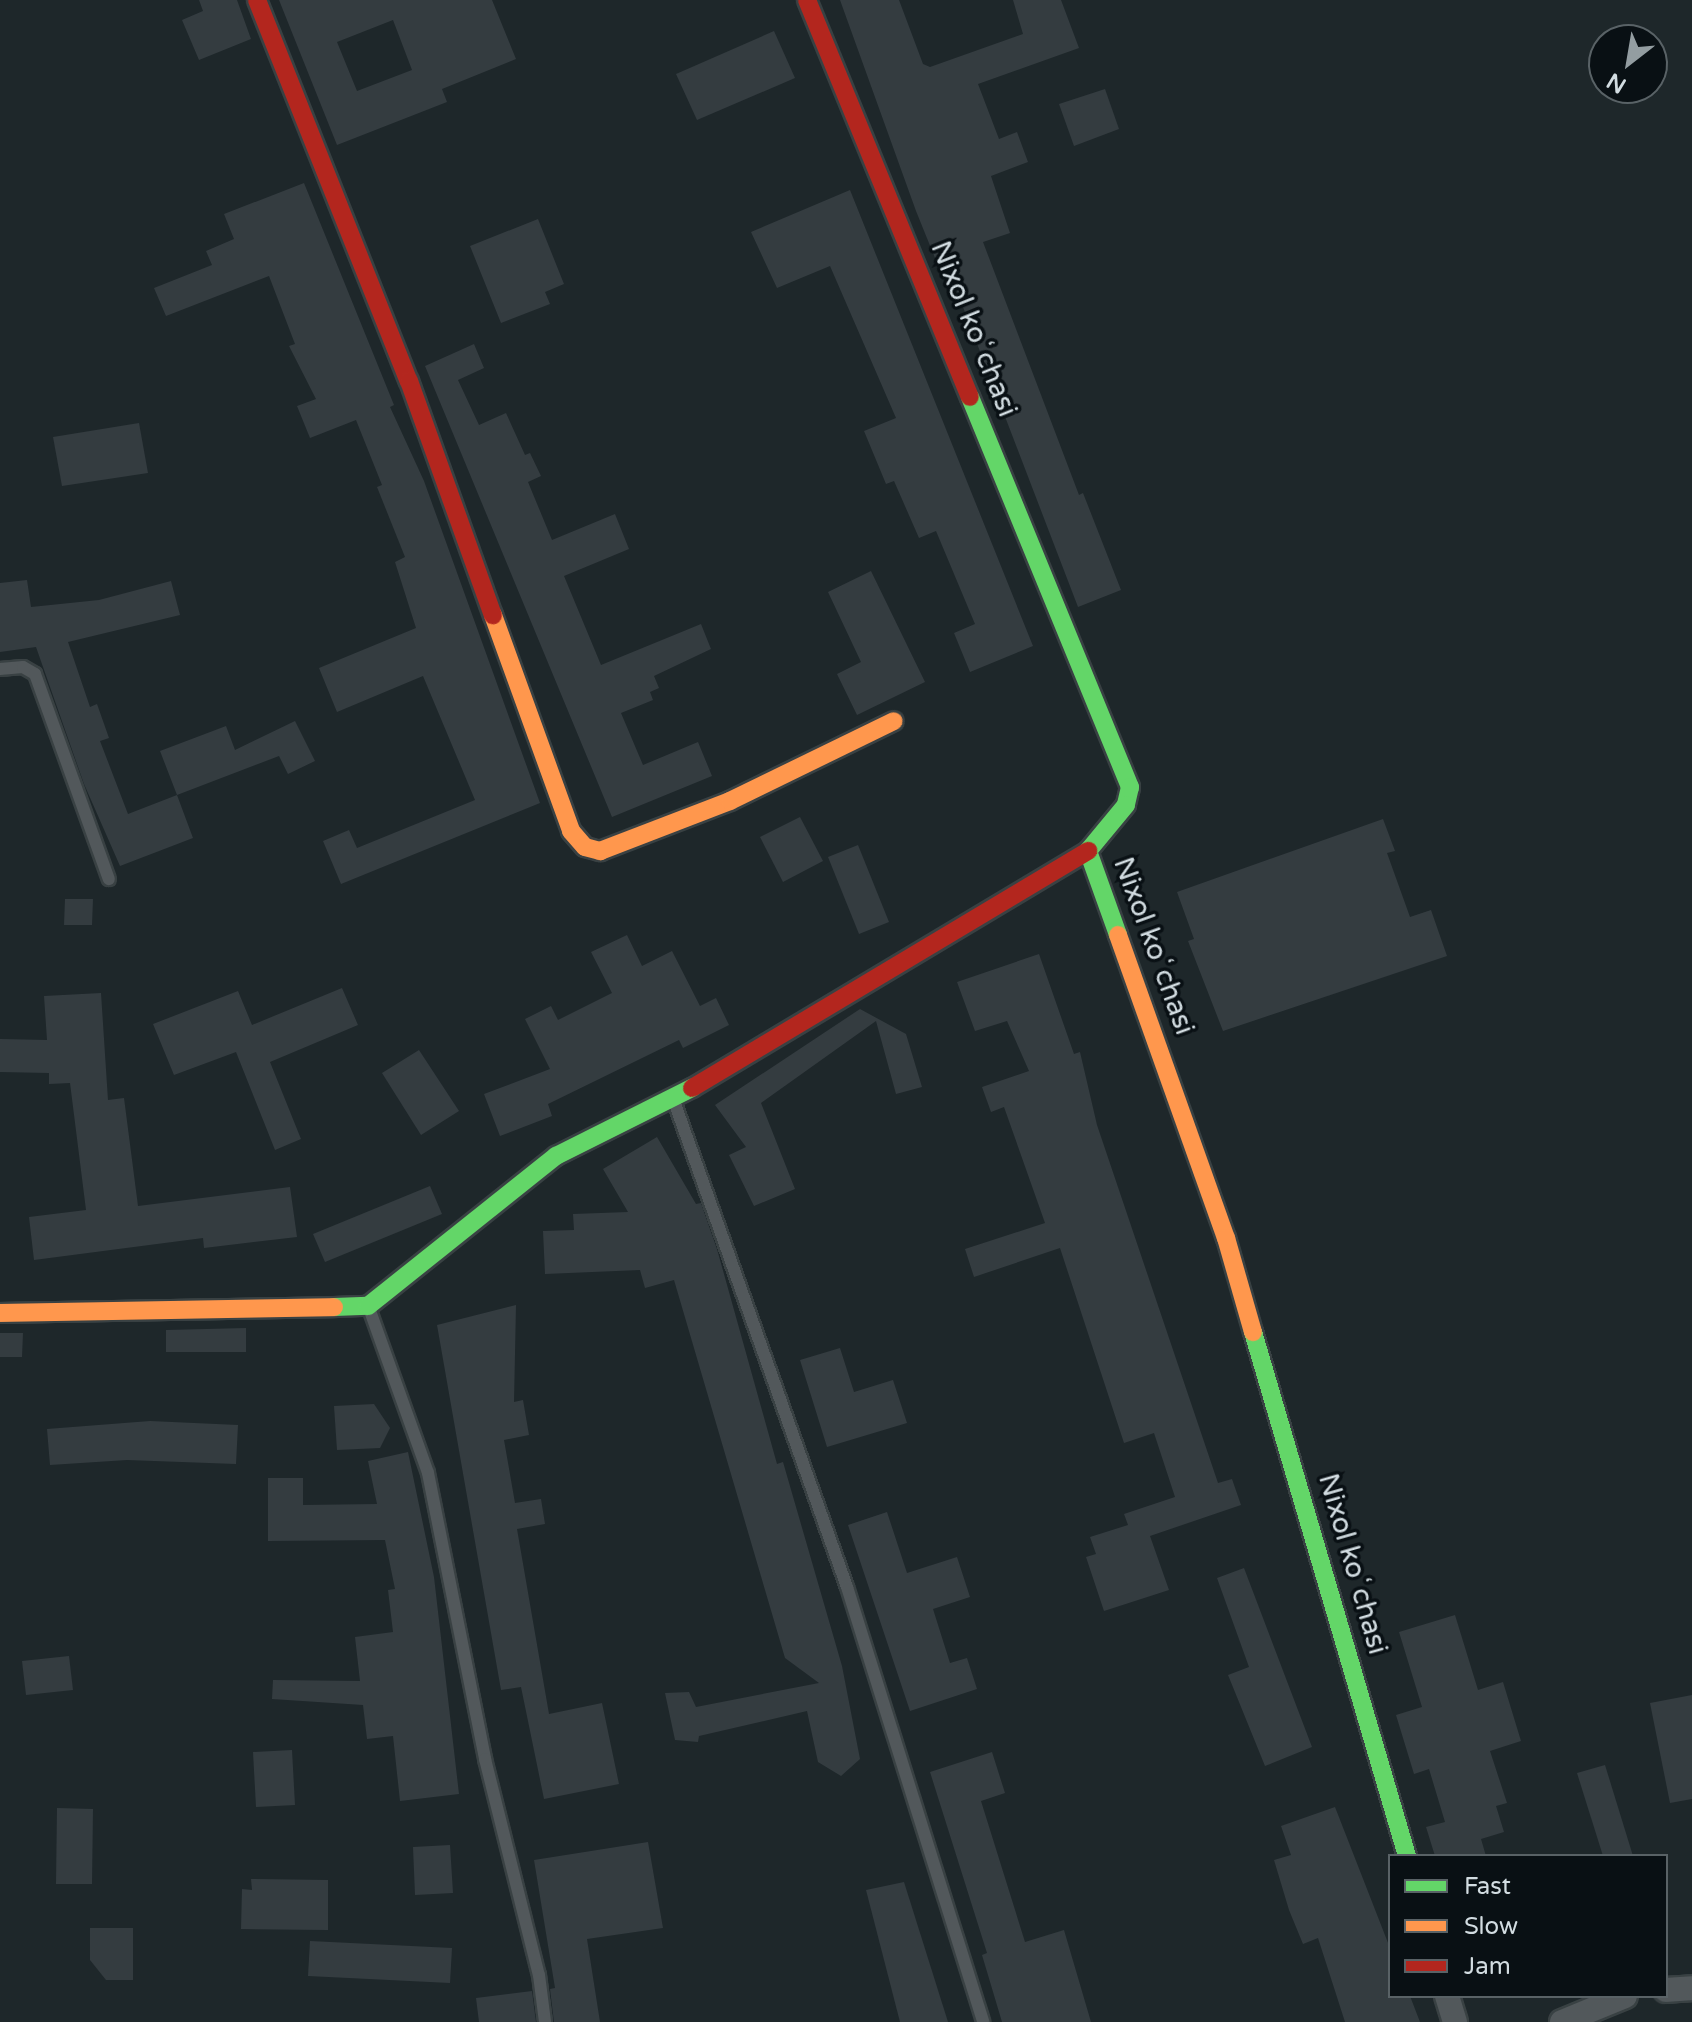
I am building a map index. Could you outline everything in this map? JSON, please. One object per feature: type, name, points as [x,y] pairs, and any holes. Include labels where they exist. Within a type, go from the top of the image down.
[{"type":"street","points":[[257,0],[409,381],[571,831],[585,847],[600,851],[730,801],[894,721]]},
{"type":"street","name":"Nixol koʻchasi","points":[[807,0],[1130,787],[1126,805],[1088,851],[1226,1238],[1406,1854]]},
{"type":"street","points":[[0,1313],[368,1306],[556,1156],[673,1100],[754,1048],[1088,851]]},
{"type":"street","points":[[1668,1990],[1692,1988]]},
{"type":"street","points":[[1448,1998],[1455,2022]]},
{"type":"street","points":[[1562,2022],[1620,1998]]},
{"type":"lane","points":[[0,669],[23,667],[35,674],[109,879]]},
{"type":"lane","points":[[673,1100],[847,1587],[983,2022]]},
{"type":"lane","points":[[368,1306],[428,1473],[485,1759],[539,1975],[545,2022]]},
{"type":"building","points":[[199,0],[237,0],[251,39],[199,60],[182,20],[203,11]]},
{"type":"building","points":[[279,0],[492,0],[516,59],[442,89],[447,102],[337,145]],"holes":[[[393,20],[412,70],[357,91],[337,42]]]},
{"type":"building","points":[[840,0],[899,0],[923,64],[930,67],[1023,34],[1013,0],[1061,0],[1079,48],[978,84],[999,139],[1017,132],[1028,162],[991,176],[1010,233],[983,242],[1079,495],[1083,493],[1121,590],[1078,607],[943,255],[935,258],[916,211]]},
{"type":"building","points":[[774,31],[795,78],[697,120],[676,74]]},
{"type":"building","points":[[1105,89],[1119,129],[1074,146],[1059,104]]},
{"type":"building","points":[[304,183],[394,405],[390,407],[424,481],[540,803],[341,884],[323,841],[349,830],[357,848],[475,800],[423,676],[337,712],[319,668],[416,628],[395,562],[405,557],[377,487],[382,485],[356,420],[310,438],[297,406],[316,399],[289,346],[295,344],[269,276],[166,316],[154,288],[212,265],[206,251],[234,239],[224,214]]},
{"type":"building","points":[[850,190],[1033,646],[970,672],[954,633],[975,624],[936,531],[919,538],[894,481],[886,484],[864,431],[896,418],[830,266],[777,288],[751,232]]},
{"type":"building","points":[[538,219],[564,284],[545,292],[550,304],[501,323],[470,246]]},
{"type":"building","points":[[474,344],[484,368],[458,380],[479,425],[506,413],[525,455],[530,453],[541,476],[528,482],[552,540],[615,514],[629,549],[564,576],[601,665],[701,624],[711,649],[654,676],[659,688],[650,692],[653,700],[621,713],[643,765],[698,742],[712,776],[612,817],[425,366]]},
{"type":"building","points":[[139,423],[148,473],[62,486],[53,437]]},
{"type":"building","points":[[871,571],[925,682],[857,715],[837,674],[861,662],[828,592]]},
{"type":"building","points":[[27,580],[31,607],[99,600],[171,581],[180,615],[68,642],[90,707],[97,704],[109,738],[100,741],[128,814],[177,795],[193,838],[120,866],[84,784],[36,647],[0,652],[0,583]]},
{"type":"building","points":[[295,721],[315,761],[288,774],[279,756],[177,795],[160,751],[226,726],[235,750]]},
{"type":"building","points":[[800,817],[823,861],[783,882],[760,837]]},
{"type":"building","points":[[1383,819],[1395,851],[1387,853],[1410,917],[1431,910],[1447,956],[1223,1031],[1188,941],[1194,939],[1177,892]]},
{"type":"building","points":[[858,845],[889,922],[859,934],[828,857]]},
{"type":"building","points":[[65,899],[93,899],[92,925],[64,925]]},
{"type":"building","points":[[627,935],[642,966],[672,951],[700,1006],[716,998],[729,1025],[683,1048],[679,1040],[548,1104],[552,1116],[500,1136],[484,1094],[550,1069],[525,1019],[551,1006],[558,1020],[612,993],[591,952]]},
{"type":"building","points":[[1039,954],[1074,1054],[1080,1052],[1097,1125],[1218,1483],[1232,1479],[1241,1505],[1150,1536],[1169,1590],[1104,1611],[1086,1557],[1096,1554],[1090,1537],[1128,1525],[1124,1514],[1175,1497],[1154,1433],[1124,1443],[1060,1248],[974,1277],[965,1249],[1045,1223],[1004,1107],[991,1112],[982,1087],[1029,1071],[1007,1021],[975,1031],[957,982]]},
{"type":"building","points":[[342,988],[358,1025],[270,1062],[301,1139],[275,1150],[236,1052],[174,1075],[153,1024],[238,991],[252,1025]]},
{"type":"building","points":[[101,993],[108,1100],[124,1098],[138,1206],[290,1187],[297,1237],[204,1248],[203,1238],[34,1260],[29,1217],[86,1210],[70,1083],[49,1084],[49,1073],[0,1072],[0,1039],[47,1040],[44,996]]},
{"type":"building","points":[[860,1009],[906,1034],[922,1087],[896,1094],[876,1021],[761,1103],[795,1189],[754,1206],[729,1155],[746,1147],[715,1105]]},
{"type":"building","points":[[419,1050],[459,1111],[421,1135],[382,1073]]},
{"type":"building","points":[[657,1137],[696,1204],[701,1203],[717,1249],[777,1464],[783,1462],[842,1666],[860,1759],[841,1776],[818,1762],[807,1711],[699,1736],[698,1742],[675,1740],[665,1693],[689,1692],[696,1707],[819,1683],[785,1658],[674,1280],[645,1288],[640,1270],[545,1274],[543,1231],[574,1230],[573,1214],[628,1212],[603,1169]]},
{"type":"building","points":[[430,1186],[442,1214],[325,1262],[313,1234]]},
{"type":"building","points":[[516,1305],[514,1402],[523,1400],[529,1435],[504,1440],[515,1503],[541,1499],[545,1524],[517,1529],[549,1714],[602,1703],[619,1784],[544,1799],[521,1687],[501,1690],[437,1325]]},
{"type":"building","points":[[246,1328],[246,1352],[166,1352],[166,1330]]},
{"type":"building","points":[[0,1333],[23,1333],[22,1357],[0,1357]]},
{"type":"building","points":[[840,1348],[854,1392],[893,1380],[907,1423],[827,1447],[800,1360]]},
{"type":"building","points":[[374,1404],[390,1428],[380,1448],[337,1450],[334,1406]]},
{"type":"building","points":[[150,1421],[238,1425],[236,1464],[127,1460],[50,1465],[47,1429]]},
{"type":"building","points":[[408,1452],[434,1577],[459,1794],[400,1801],[393,1736],[367,1739],[363,1705],[272,1699],[273,1680],[360,1681],[355,1637],[393,1632],[388,1590],[395,1589],[385,1540],[268,1541],[268,1478],[303,1478],[303,1505],[377,1504],[368,1461]]},
{"type":"building","points":[[887,1512],[907,1573],[957,1557],[970,1597],[933,1609],[950,1663],[967,1658],[977,1689],[910,1711],[848,1525]]},
{"type":"building","points":[[1244,1568],[1312,1747],[1265,1766],[1228,1675],[1249,1667],[1217,1578]]},
{"type":"building","points":[[1455,1615],[1478,1690],[1503,1682],[1521,1741],[1490,1751],[1507,1803],[1496,1806],[1504,1832],[1481,1839],[1485,1854],[1434,1854],[1426,1827],[1445,1822],[1429,1769],[1414,1774],[1396,1715],[1422,1707],[1399,1632]]},
{"type":"building","points":[[69,1656],[73,1690],[26,1695],[22,1661]]},
{"type":"building","points":[[1692,1695],[1692,1799],[1670,1803],[1650,1703]]},
{"type":"building","points":[[292,1750],[295,1805],[256,1807],[253,1752]]},
{"type":"building","points":[[992,1752],[1005,1793],[981,1801],[1025,1942],[1064,1930],[1091,2022],[1002,2022],[982,1955],[987,1953],[930,1772]]},
{"type":"building","points":[[1605,1765],[1632,1854],[1602,1854],[1577,1773]]},
{"type":"building","points":[[1335,1807],[1388,1943],[1388,1998],[1411,1998],[1420,2022],[1345,2022],[1318,1938],[1303,1944],[1289,1910],[1274,1860],[1291,1855],[1281,1826]]},
{"type":"building","points":[[57,1808],[93,1809],[92,1884],[56,1884]]},
{"type":"building","points":[[648,1842],[663,1928],[587,1939],[600,2022],[554,2022],[550,1989],[555,1988],[534,1860]]},
{"type":"building","points":[[450,1845],[453,1893],[415,1895],[413,1847]]},
{"type":"building","points":[[251,1879],[328,1880],[328,1930],[241,1929],[242,1889],[252,1890]]},
{"type":"building","points":[[904,1882],[948,2022],[900,2022],[866,1890]]},
{"type":"building","points":[[90,1928],[133,1928],[133,1980],[106,1980],[90,1960]]},
{"type":"building","points":[[310,1941],[452,1948],[450,1983],[308,1976]]},
{"type":"building","points":[[532,1991],[536,2022],[479,2022],[476,1998]]},
{"type":"traffic: fast","points":[[970,397],[1130,787],[1126,805],[1088,851],[1118,935]]},
{"type":"traffic: fast","points":[[334,1307],[368,1306],[556,1156],[692,1088]]},
{"type":"traffic: fast","points":[[1253,1332],[1406,1854]]},
{"type":"traffic: slow","points":[[493,615],[571,831],[585,847],[600,851],[730,801],[894,721]]},
{"type":"traffic: slow","points":[[1118,935],[1226,1238],[1253,1332]]},
{"type":"traffic: slow","points":[[0,1313],[334,1307]]},
{"type":"traffic: jam","points":[[257,0],[409,381],[493,615]]},
{"type":"traffic: jam","points":[[807,0],[970,397]]},
{"type":"traffic: jam","points":[[692,1088],[1088,851]]}]
